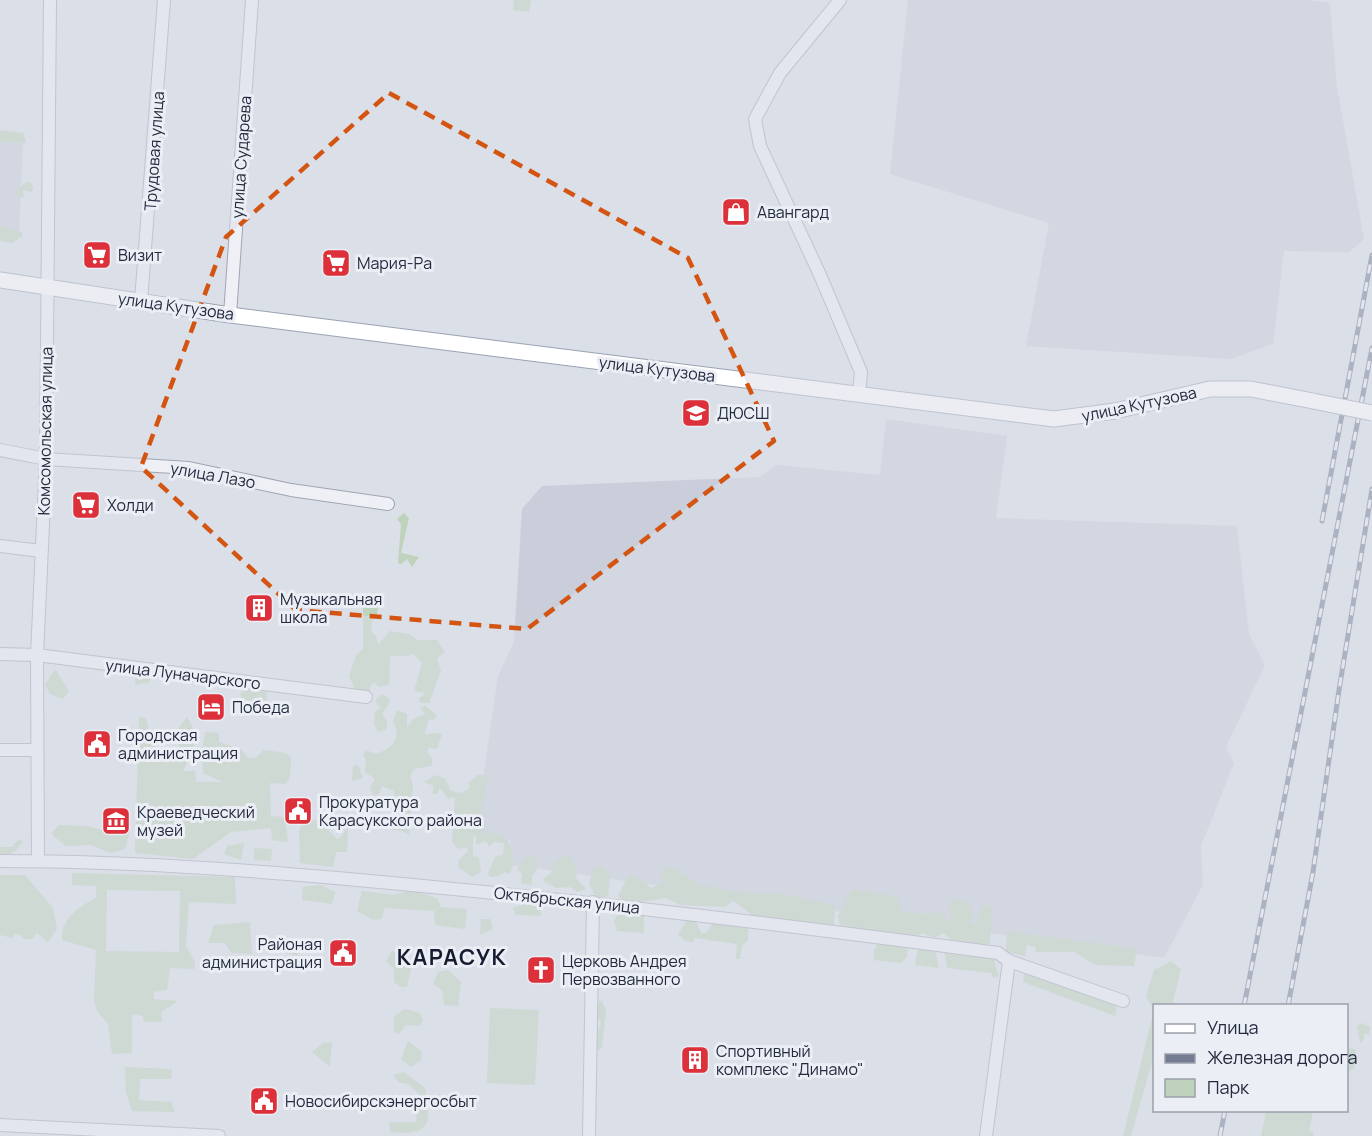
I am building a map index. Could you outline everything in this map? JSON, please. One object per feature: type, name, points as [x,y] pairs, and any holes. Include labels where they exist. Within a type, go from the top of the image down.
[{"type":"main road","name":"улица Кутузова","points":[[0,280],[230,315],[1054,419],[1115,411],[1210,389],[1251,389],[1372,412]]},
{"type":"street","name":"Комсомольская улица","points":[[38,861],[37,655],[46,459],[50,0]]},
{"type":"street","name":"Трудовая улица","points":[[141,301],[164,0]]},
{"type":"street","name":"улица Сударева","points":[[230,315],[252,0]]},
{"type":"street","points":[[840,0],[780,73],[755,119],[760,146],[820,275],[861,372],[859,395]]},
{"type":"street","name":"улица Лазо","points":[[0,450],[46,459],[189,468],[291,490],[388,504]]},
{"type":"street","points":[[0,546],[41,551]]},
{"type":"street","name":"улица Луначарского","points":[[0,654],[37,655],[366,697]]},
{"type":"street","points":[[0,750],[36,750]]},
{"type":"street","name":"Октябрьская улица","points":[[0,861],[287,874],[593,902],[998,953],[1009,961],[1123,1001]]},
{"type":"street","points":[[589,1136],[593,902]]},
{"type":"street","points":[[986,1136],[1009,961]]},
{"type":"street","points":[[0,1125],[219,1136]]},
{"type":"highlighted area","points":[[389,93],[688,258],[774,441],[527,629],[296,610],[141,467],[226,237]]},
{"type":"shaded area","points":[[908,0],[1308,0],[1330,3],[1337,87],[1364,239],[1349,252],[1284,251],[1273,344],[1231,359],[1026,346],[1049,223],[890,174]]},
{"type":"shaded area","points":[[0,138],[23,139],[19,234],[0,234]]},
{"type":"shaded area","points":[[886,419],[1007,436],[996,518],[1237,526],[1249,634],[1265,665],[1226,747],[1234,763],[1201,846],[1203,885],[1164,958],[506,864],[511,841],[475,834],[498,676],[514,642],[522,509],[542,486],[760,477],[777,465],[880,475]]},
{"type":"green space","points":[[514,0],[531,0],[529,12],[513,10]]},
{"type":"green space","points":[[0,130],[23,133],[26,143],[0,142]]},
{"type":"green space","points":[[30,182],[33,187],[32,192],[23,190],[24,198],[15,193],[24,183]]},
{"type":"green space","points":[[0,226],[22,232],[22,236],[12,243],[0,241]]},
{"type":"green space","points":[[404,513],[409,518],[401,553],[419,557],[412,567],[407,559],[401,564],[398,563],[401,524],[397,519]]},
{"type":"green space","points":[[371,605],[378,607],[377,616],[372,621],[371,631],[376,636],[378,645],[390,631],[409,634],[418,640],[437,640],[445,652],[437,658],[441,671],[429,703],[420,703],[419,699],[425,693],[414,691],[422,663],[412,653],[408,656],[390,656],[389,685],[379,687],[374,682],[370,687],[370,697],[356,692],[349,676],[356,655],[363,649],[363,607]]},
{"type":"green space","points":[[55,669],[69,691],[63,699],[50,694],[45,685]]},
{"type":"green space","points":[[136,673],[151,675],[150,682],[135,685]]},
{"type":"green space","points":[[245,688],[267,692],[266,706],[262,708],[253,701],[242,699],[240,694]]},
{"type":"green space","points":[[382,694],[391,700],[382,714],[387,721],[387,729],[378,732],[374,724],[375,711],[381,708],[375,701]]},
{"type":"green space","points":[[425,706],[437,715],[433,720],[429,719],[426,735],[442,734],[437,749],[429,748],[427,752],[433,760],[431,766],[414,769],[410,776],[413,786],[409,835],[402,831],[392,830],[394,826],[391,819],[396,815],[395,810],[391,810],[395,803],[394,791],[382,786],[379,794],[373,795],[370,787],[375,779],[365,772],[366,759],[363,755],[366,750],[376,754],[382,752],[394,742],[397,732],[393,721],[397,710],[407,714],[407,727],[413,719],[425,714],[420,708]]},
{"type":"green space","points":[[139,717],[146,718],[151,738],[161,751],[179,748],[179,727],[187,717],[195,738],[183,771],[195,771],[196,782],[223,782],[203,773],[202,751],[205,732],[219,733],[219,742],[242,750],[248,758],[255,758],[264,750],[286,753],[291,758],[290,777],[286,784],[270,783],[271,816],[285,817],[288,842],[272,840],[271,828],[231,832],[193,859],[135,853]]},
{"type":"green space","points":[[358,765],[363,778],[352,781],[353,766]]},
{"type":"green space","points":[[435,775],[445,779],[451,791],[461,793],[470,788],[468,783],[478,775],[488,776],[480,819],[487,825],[483,828],[486,832],[504,835],[513,850],[511,858],[514,863],[510,874],[505,872],[499,876],[490,877],[488,873],[496,856],[503,855],[504,843],[494,842],[489,847],[486,841],[476,845],[476,836],[473,835],[473,856],[479,857],[481,872],[472,877],[458,867],[459,860],[468,851],[467,847],[458,849],[452,842],[455,798],[450,797],[449,800],[440,788],[437,794],[432,794],[434,786],[424,782]]},
{"type":"green space","points":[[304,820],[329,821],[329,831],[337,839],[342,836],[348,825],[347,852],[336,852],[333,867],[300,863],[299,831]]},
{"type":"green space","points":[[59,825],[88,826],[115,834],[130,831],[125,849],[111,853],[91,845],[66,846],[51,834]]},
{"type":"green space","points":[[18,840],[23,841],[16,850],[0,855],[0,847],[12,847]]},
{"type":"green space","points":[[244,843],[241,860],[224,854],[227,846]]},
{"type":"green space","points":[[254,848],[272,849],[271,861],[254,860]]},
{"type":"green space","points":[[529,854],[536,857],[537,870],[532,875],[532,885],[521,883],[522,874],[517,869]]},
{"type":"green space","points":[[563,855],[570,856],[577,871],[576,878],[586,889],[577,892],[570,887],[556,888],[542,880],[551,873],[553,865]]},
{"type":"green space","points":[[603,866],[610,877],[608,897],[596,898],[589,884],[594,868]]},
{"type":"green space","points":[[668,866],[702,886],[748,893],[783,894],[835,905],[834,925],[767,919],[752,915],[734,901],[724,907],[680,905],[666,898],[642,902],[622,901],[618,896],[628,876],[636,876],[651,888],[664,882],[660,873]]},
{"type":"green space","points":[[72,873],[235,877],[236,904],[189,902],[186,946],[195,962],[194,969],[170,968],[167,990],[154,992],[154,999],[178,1001],[161,1012],[162,1022],[144,1022],[143,1016],[132,1014],[132,1053],[112,1054],[108,1024],[97,1011],[94,1000],[96,950],[62,940],[64,925],[72,914],[96,898],[96,886],[72,885]],"holes":[[[107,890],[180,891],[179,952],[106,951]]]},
{"type":"green space","points":[[0,875],[25,875],[53,908],[57,929],[48,942],[37,933],[32,939],[23,939],[21,935],[14,934],[13,938],[0,935]]},
{"type":"green space","points":[[321,885],[335,892],[332,904],[302,900],[303,887]]},
{"type":"green space","points":[[852,889],[897,897],[900,911],[928,914],[936,911],[944,914],[948,922],[952,916],[948,910],[955,899],[967,901],[973,913],[971,923],[975,925],[984,905],[992,906],[990,943],[970,948],[960,945],[944,933],[934,938],[923,933],[911,938],[840,925],[838,916]]},
{"type":"green space","points":[[412,890],[437,898],[441,907],[467,909],[465,929],[435,925],[434,911],[384,908],[382,919],[373,920],[357,911],[362,891],[394,895]]},
{"type":"green space","points":[[528,903],[540,906],[541,916],[516,915],[513,908]]},
{"type":"green space","points":[[624,908],[644,913],[644,933],[617,931],[614,920]]},
{"type":"green space","points":[[690,915],[704,916],[696,922],[701,933],[706,933],[714,922],[748,924],[748,940],[742,946],[740,959],[736,959],[737,944],[695,938],[692,943],[684,940],[678,934]]},
{"type":"green space","points":[[481,919],[490,919],[493,929],[480,935]]},
{"type":"green space","points":[[250,922],[252,954],[232,953],[225,943],[208,943],[214,925]]},
{"type":"green space","points":[[1007,931],[1137,949],[1134,966],[1095,965],[1074,952],[1036,952],[1035,947],[1027,945],[1025,956],[1006,952]]},
{"type":"green space","points":[[879,940],[908,946],[907,957],[900,963],[874,960],[874,951]]},
{"type":"green space","points":[[281,941],[301,947],[297,956],[278,951]]},
{"type":"green space","points":[[919,944],[934,945],[939,968],[915,965]]},
{"type":"green space","points":[[944,949],[998,955],[994,962],[999,976],[993,978],[991,973],[947,968]]},
{"type":"green space","points":[[392,950],[411,969],[407,987],[400,987],[394,982],[394,969],[386,961]]},
{"type":"green space","points":[[1171,961],[1181,969],[1172,1004],[1153,1004],[1153,1008],[1146,996],[1154,970]]},
{"type":"green space","points":[[448,970],[461,982],[458,1006],[444,1005],[442,990],[433,984],[438,972]]},
{"type":"green space","points":[[1024,971],[1117,1005],[1115,1016],[1023,982]]},
{"type":"green space","points":[[599,1001],[602,1001],[606,1010],[602,1048],[597,1051],[594,1044],[601,1023],[595,1012]]},
{"type":"green space","points":[[490,1008],[539,1010],[535,1085],[487,1083]]},
{"type":"green space","points":[[405,1009],[420,1013],[423,1021],[420,1026],[406,1025],[399,1034],[394,1032],[394,1016]]},
{"type":"green space","points":[[1153,1014],[1153,1059],[1131,1136],[1123,1136]]},
{"type":"green space","points":[[1362,1023],[1370,1027],[1369,1034],[1364,1034],[1364,1039],[1360,1044],[1357,1026]]},
{"type":"green space","points":[[408,1041],[422,1052],[421,1060],[411,1067],[401,1059]]},
{"type":"green space","points":[[332,1042],[330,1067],[312,1052],[323,1043]]},
{"type":"green space","points":[[1348,1048],[1356,1049],[1354,1069],[1348,1072]]},
{"type":"green space","points":[[125,1067],[172,1069],[171,1079],[140,1079],[139,1100],[171,1102],[175,1112],[132,1111],[126,1092]]},
{"type":"green space","points":[[404,1072],[425,1088],[428,1119],[421,1129],[414,1132],[390,1132],[389,1122],[416,1122],[419,1094],[408,1084],[398,1082],[393,1075]]},
{"type":"green space","points":[[1266,1112],[1313,1112],[1309,1131],[1313,1132],[1314,1136],[1261,1136]]},
{"type":"railway","points":[[1322,521],[1372,255]]},
{"type":"railway","points":[[1244,1004],[1372,348]]},
{"type":"railway","points":[[1288,1004],[1313,872],[1339,690],[1372,489]]},
{"type":"railway","points":[[1220,1136],[1225,1112]]},
{"type":"place","name":"Авангард","points":[[736,212]]},
{"type":"place","name":"Визит","points":[[97,255]]},
{"type":"place","name":"Мария-Ра","points":[[336,263]]},
{"type":"place","name":"ДЮСШ","points":[[696,413]]},
{"type":"place","name":"Холди","points":[[86,505]]},
{"type":"place","name":"Музыкальная школа","points":[[259,608]]},
{"type":"place","name":"Победа","points":[[211,707]]},
{"type":"place","name":"Городская администрация","points":[[97,744]]},
{"type":"place","name":"Прокуратура Карасукского района","points":[[298,811]]},
{"type":"place","name":"Краеведческий музей","points":[[116,821]]},
{"type":"place","name":"Районая администрация","points":[[343,953]]},
{"type":"place","name":"Церковь Андрея Первозванного","points":[[541,970]]},
{"type":"place","name":"Спортивный комплекс \"Динамо\"","points":[[695,1060]]},
{"type":"place","name":"Новосибирскэнергосбыт","points":[[264,1101]]},
{"type":"district","name":"КАРАСУК","points":[[452,957]]}]
